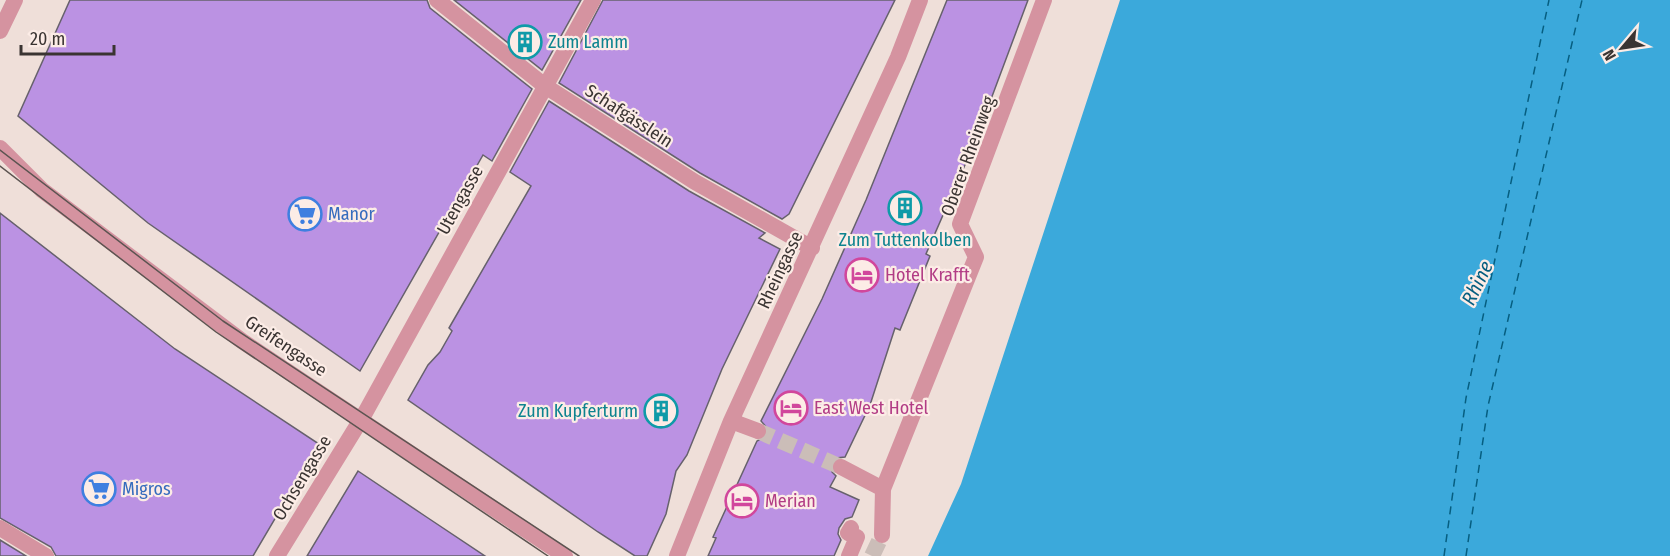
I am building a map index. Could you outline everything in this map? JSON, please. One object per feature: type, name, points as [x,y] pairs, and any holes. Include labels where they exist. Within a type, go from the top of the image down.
[{"type":"street","points":[[0,31],[15,0]]},
{"type":"street","name":"Schafgässlein","points":[[437,0],[545,86],[695,182],[812,248]]},
{"type":"street","name":"Utengasse","points":[[360,419],[593,0]]},
{"type":"street","name":"Rheingasse","points":[[677,556],[731,421],[898,57],[920,0]]},
{"type":"street","name":"Oberer Rheinweg","points":[[882,535],[880,524],[883,489],[976,257],[960,224],[1044,0]]},
{"type":"street","name":"Greifengasse","points":[[0,148],[42,190],[242,341],[566,556]]},
{"type":"street","name":"Ochsengasse","points":[[277,556],[360,419]]},
{"type":"street","points":[[731,421],[758,431]]},
{"type":"street","points":[[841,467],[883,489]]},
{"type":"street","points":[[0,528],[46,556]]},
{"type":"street","points":[[849,556],[857,537],[848,533],[850,528]]},
{"type":"water","name":"Rhine","points":[[1120,0],[1670,0],[1670,556],[928,556],[961,484]]},
{"type":"building","points":[[70,0],[427,0],[430,8],[532,89],[492,161],[483,155],[360,371],[148,223],[18,116]]},
{"type":"building","name":"Zum Lamm","points":[[454,0],[581,0],[542,70]]},
{"type":"building","points":[[603,0],[895,0],[789,214],[782,219],[700,173],[559,83]]},
{"type":"building","points":[[947,0],[1028,0],[975,142],[926,254],[930,256],[900,330],[895,328],[870,405],[845,457],[836,458],[831,463],[832,472],[836,476],[830,487],[859,500],[852,517],[845,519],[839,528],[838,534],[841,540],[834,556],[708,556],[716,538],[713,537],[757,441],[768,435],[768,429],[761,421],[822,299],[866,200]]},
{"type":"building","points":[[549,101],[689,191],[765,233],[759,238],[780,249],[722,369],[687,455],[676,471],[666,514],[647,556],[635,556],[598,532],[408,400],[428,365],[440,352],[452,331],[449,328],[531,186],[510,172]]},
{"type":"building","points":[[0,213],[175,349],[319,444],[253,556],[56,556],[51,547],[0,518]]},
{"type":"building","points":[[358,471],[425,516],[485,556],[307,556]]},
{"type":"building","points":[[0,540],[26,556],[0,556]]},
{"type":"ferry route","points":[[1444,556],[1466,398],[1549,0]]},
{"type":"ferry route","points":[[1466,556],[1488,406],[1582,0]]},
{"type":"tunnel","points":[[758,431],[841,467]]},
{"type":"tunnel","points":[[872,556],[882,535]]},
{"type":"tram line","points":[[0,150],[223,321],[579,556]]},
{"type":"tram line","points":[[0,166],[216,332],[548,556]]},
{"type":"place","name":"Zum Lamm","points":[[525,42]]},
{"type":"place","name":"Zum Tuttenkolben","points":[[905,208]]},
{"type":"place","name":"Manor","points":[[305,214]]},
{"type":"place","name":"Hotel Krafft","points":[[862,275]]},
{"type":"place","name":"East West Hotel","points":[[791,408]]},
{"type":"place","name":"Zum Kupferturm","points":[[661,411]]},
{"type":"place","name":"Migros","points":[[99,489]]},
{"type":"place","name":"Merian","points":[[742,501]]}]
